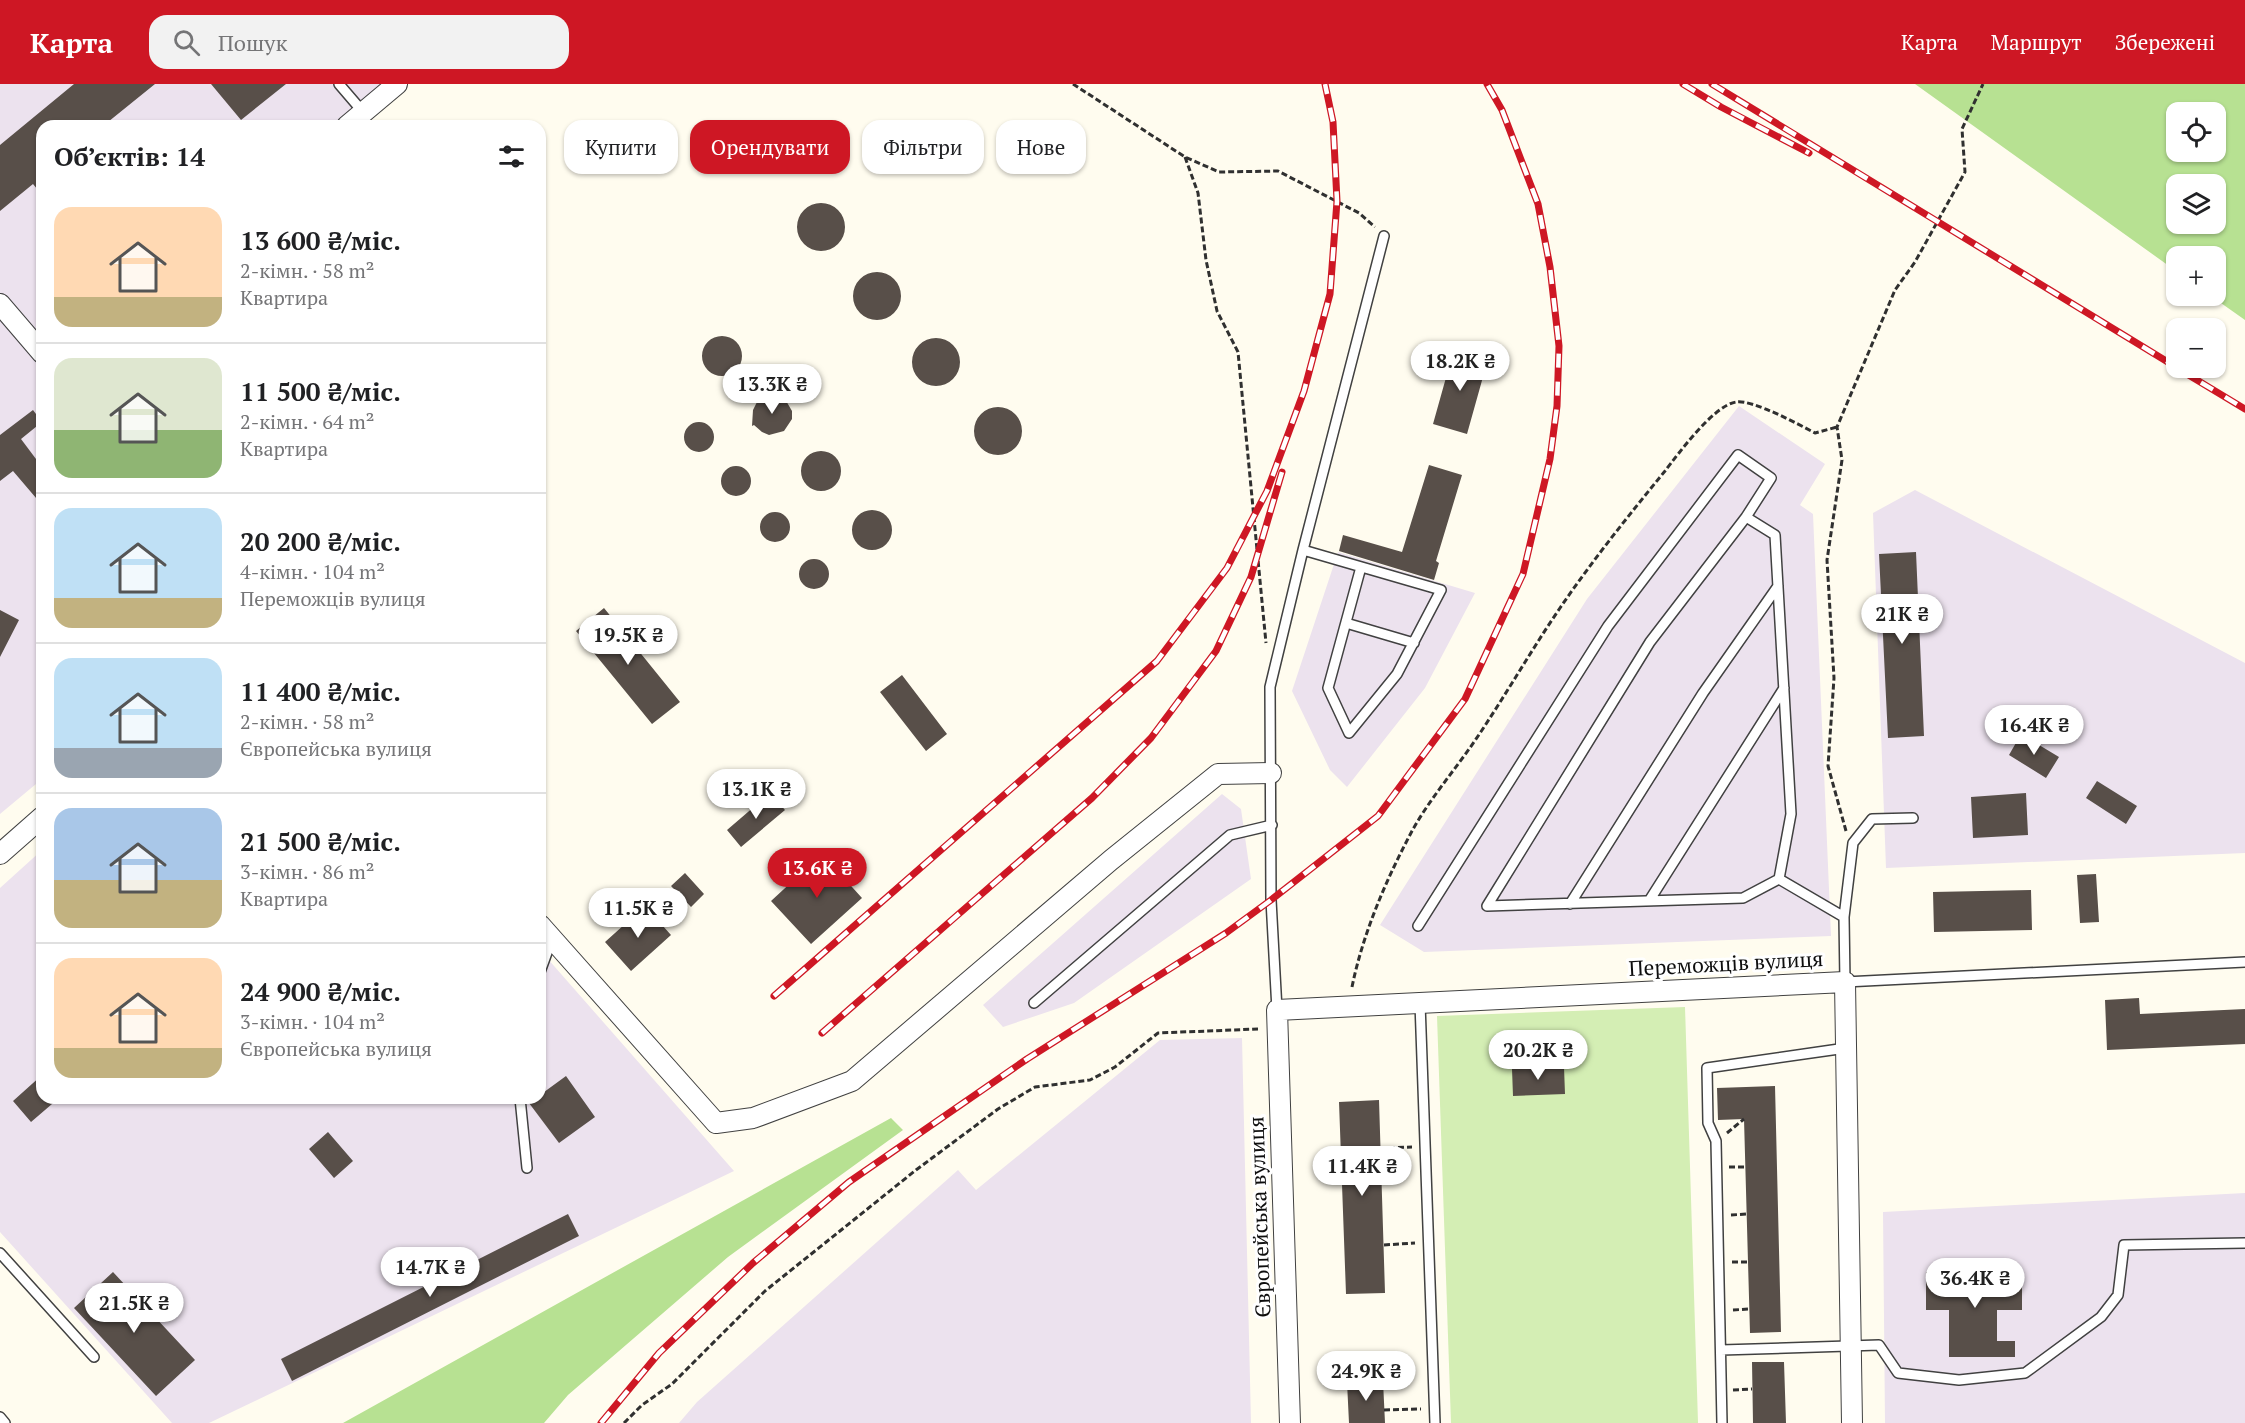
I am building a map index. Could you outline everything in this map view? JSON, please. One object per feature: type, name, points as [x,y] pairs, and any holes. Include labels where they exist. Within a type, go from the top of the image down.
[{"type":"street","points":[[354,120],[397,84]]},
{"type":"street","points":[[0,304],[36,346]]},
{"type":"street","points":[[546,932],[716,1123],[753,1118],[852,1082],[1111,860],[1218,774],[1271,773]]},
{"type":"street","points":[[0,854],[36,822]]},
{"type":"street","name":"Переможців вулиця","points":[[1277,1019],[1348,1007],[1845,982],[1852,1423]]},
{"type":"street","name":"Європейська вулиця","points":[[1277,1019],[1290,1423]]},
{"type":"lane","points":[[339,84],[363,112]]},
{"type":"lane","points":[[1277,1019],[1271,900],[1270,687],[1384,236]]},
{"type":"lane","points":[[1418,926],[1608,626],[1738,454],[1771,478],[1746,517],[1650,642],[1487,906],[1743,898],[1779,879]]},
{"type":"lane","points":[[1746,517],[1775,535],[1791,814],[1779,879]]},
{"type":"lane","points":[[1303,550],[1441,590],[1397,674],[1349,733],[1328,688],[1361,567]]},
{"type":"lane","points":[[1570,904],[1702,693],[1778,586]]},
{"type":"lane","points":[[1346,623],[1414,643]]},
{"type":"lane","points":[[1649,901],[1784,688]]},
{"type":"lane","points":[[1913,818],[1872,819],[1852,843],[1844,917],[1845,982],[2245,962]]},
{"type":"lane","points":[[1034,1003],[1230,835],[1272,825]]},
{"type":"lane","points":[[1779,879],[1844,917]]},
{"type":"lane","points":[[1420,1003],[1435,1423]]},
{"type":"lane","points":[[1722,1423],[1716,1141],[1708,1123],[1707,1068],[1846,1048]]},
{"type":"lane","points":[[521,1104],[527,1168]]},
{"type":"lane","points":[[1721,1350],[1879,1346],[1898,1373],[1959,1380],[2025,1373],[2101,1317],[2118,1295],[2124,1245],[2245,1243]]},
{"type":"lane","points":[[0,1253],[94,1357]]},
{"type":"lane","points":[[0,1417],[5,1423]]},
{"type":"path","points":[[1072,84],[1185,157],[1219,172],[1278,171],[1359,213],[1384,236]]},
{"type":"path","points":[[1852,843],[1843,825],[1828,766],[1834,678],[1827,560],[1842,459],[1837,427],[1895,290],[1916,262],[1965,172],[1962,129],[1983,84]]},
{"type":"path","points":[[1185,157],[1198,193],[1206,260],[1217,311],[1238,352],[1266,652]]},
{"type":"path","points":[[1348,1007],[1358,960],[1377,905],[1413,829],[1474,742],[1561,607],[1637,505],[1688,442],[1719,410],[1736,402],[1754,405],[1815,433],[1837,427]]},
{"type":"path","points":[[624,1423],[642,1405],[672,1384],[765,1292],[916,1170],[998,1109],[1035,1087],[1090,1080],[1115,1066],[1158,1033],[1277,1019]]},
{"type":"path","points":[[1716,1141],[1744,1119]]},
{"type":"path","points":[[1380,1148],[1425,1147]]},
{"type":"path","points":[[1384,1245],[1429,1243]]},
{"type":"path","points":[[1722,1390],[1752,1389]]},
{"type":"path","points":[[1384,1410],[1434,1408]]},
{"type":"shaded area","points":[[0,84],[384,84],[341,120],[36,120],[36,784],[0,814]]},
{"type":"shaded area","points":[[1739,406],[1825,464],[1800,505],[1813,514],[1831,936],[1424,952],[1380,925],[1587,599]]},
{"type":"shaded area","points":[[1915,490],[2245,663],[2245,853],[1886,868],[1873,513]]},
{"type":"shaded area","points":[[1338,552],[1475,593],[1425,688],[1347,787],[1330,770],[1292,691]]},
{"type":"shaded area","points":[[1222,794],[1241,809],[1251,879],[1074,1003],[1003,1027],[983,1005]]},
{"type":"shaded area","points":[[36,855],[36,1104],[546,1104],[546,957],[734,1171],[209,1423],[172,1423],[0,1232],[0,888]]},
{"type":"shaded area","points":[[1242,1038],[1251,1423],[679,1423],[697,1402],[958,1170],[976,1190],[1160,1040]]},
{"type":"shaded area","points":[[2245,1193],[2245,1423],[1885,1423],[1883,1212]]},
{"type":"green space","points":[[1915,84],[2245,84],[2245,320],[2225,306],[2226,246],[2166,246],[2166,264]]},
{"type":"green space","points":[[1685,1007],[1698,1423],[1451,1423],[1437,1016]]},
{"type":"green space","points":[[891,1118],[903,1130],[728,1257],[568,1395],[544,1423],[343,1423]]},
{"type":"building","points":[[74,84],[155,84],[110,120],[36,120],[36,188],[33,184],[0,211],[0,145]]},
{"type":"building","points":[[211,84],[286,84],[241,120]]},
{"type":"building","points":[[816,203],[826,203],[838,210],[845,222],[845,232],[838,244],[826,251],[816,251],[801,240],[797,232],[797,222],[808,207]]},
{"type":"building","points":[[872,272],[882,272],[894,279],[901,291],[901,301],[894,313],[882,320],[872,320],[857,309],[853,301],[853,291],[864,276]]},
{"type":"building","points":[[722,336],[736,342],[742,356],[736,370],[722,376],[708,370],[702,356],[708,342]]},
{"type":"building","points":[[931,338],[941,338],[953,345],[960,357],[960,367],[953,379],[941,386],[931,386],[916,375],[912,367],[912,357],[923,342]]},
{"type":"building","points":[[1454,349],[1488,359],[1467,434],[1433,424]]},
{"type":"building","points":[[771,395],[785,399],[792,411],[792,419],[784,431],[769,435],[754,425],[752,426],[753,410],[757,402]]},
{"type":"building","points":[[993,407],[1003,407],[1015,414],[1022,426],[1022,436],[1015,448],[1003,455],[993,455],[978,444],[974,436],[974,426],[985,411]]},
{"type":"building","points":[[33,410],[36,414],[36,427],[21,439],[36,459],[36,498],[13,471],[0,481],[0,435]]},
{"type":"building","points":[[699,422],[705,423],[713,431],[713,443],[705,451],[699,452],[693,451],[685,443],[684,437],[685,431],[693,423]]},
{"type":"building","points":[[821,451],[835,457],[841,471],[835,485],[821,491],[807,485],[801,471],[807,457]]},
{"type":"building","points":[[1429,465],[1462,475],[1436,561],[1439,563],[1434,580],[1339,551],[1343,535],[1402,552]]},
{"type":"building","points":[[736,466],[742,467],[750,475],[750,487],[742,495],[736,496],[730,495],[722,487],[721,481],[722,475],[730,467]]},
{"type":"building","points":[[872,510],[886,516],[892,530],[886,544],[872,550],[858,544],[852,530],[858,516]]},
{"type":"building","points":[[775,512],[781,513],[789,521],[789,533],[781,541],[775,542],[769,541],[761,533],[760,527],[761,521],[769,513]]},
{"type":"building","points":[[1916,552],[1924,736],[1888,738],[1879,554]]},
{"type":"building","points":[[814,559],[820,560],[828,568],[828,580],[820,588],[814,589],[808,588],[800,580],[799,574],[800,568],[808,560]]},
{"type":"building","points":[[604,608],[680,702],[652,724],[576,631]]},
{"type":"building","points":[[0,610],[19,620],[0,657]]},
{"type":"building","points":[[902,675],[947,734],[926,751],[880,692]]},
{"type":"building","points":[[2021,734],[2059,757],[2046,778],[2009,755]]},
{"type":"building","points":[[2097,781],[2137,806],[2126,824],[2086,798]]},
{"type":"building","points":[[770,793],[785,810],[741,847],[727,830]]},
{"type":"building","points":[[2026,793],[2028,835],[1973,838],[1971,797]]},
{"type":"building","points":[[822,854],[862,898],[811,944],[771,901]]},
{"type":"building","points":[[685,873],[704,894],[691,907],[671,886]]},
{"type":"building","points":[[2096,874],[2099,922],[2080,923],[2077,875]]},
{"type":"building","points":[[2031,890],[2032,930],[1934,932],[1933,892]]},
{"type":"building","points":[[645,906],[671,935],[631,971],[605,942]]},
{"type":"building","points":[[2139,998],[2140,1014],[2245,1009],[2245,1044],[2107,1050],[2105,1000]]},
{"type":"building","points":[[1564,1067],[1565,1094],[1513,1096],[1512,1069]]},
{"type":"building","points":[[566,1076],[595,1117],[559,1143],[530,1104],[546,1104],[546,1091]]},
{"type":"building","points":[[36,1080],[36,1104],[52,1104],[31,1122],[13,1101]]},
{"type":"building","points":[[1775,1086],[1781,1332],[1750,1333],[1744,1119],[1718,1120],[1717,1088]]},
{"type":"building","points":[[1379,1100],[1385,1293],[1346,1294],[1339,1102]]},
{"type":"building","points":[[328,1132],[353,1161],[334,1178],[309,1149]]},
{"type":"building","points":[[568,1214],[579,1236],[292,1381],[281,1359]]},
{"type":"building","points":[[113,1272],[195,1360],[156,1396],[74,1308]]},
{"type":"building","points":[[1926,1272],[2022,1272],[2022,1310],[1997,1310],[1997,1341],[2015,1341],[2015,1357],[1949,1357],[1949,1310],[1926,1310]]},
{"type":"building","points":[[1752,1362],[1784,1362],[1786,1423],[1753,1423]]},
{"type":"building","points":[[1383,1381],[1385,1423],[1349,1423],[1347,1382]]},
{"type":"railway","points":[[774,996],[1157,661],[1227,568],[1267,491],[1304,391],[1330,294],[1337,201],[1333,122],[1325,84]]},
{"type":"railway","points":[[601,1423],[659,1353],[753,1263],[849,1182],[1027,1059],[1226,933],[1378,816],[1465,699],[1523,574],[1550,459],[1557,406],[1559,346],[1550,267],[1538,204],[1502,110],[1487,84]]},
{"type":"railway","points":[[1683,84],[1721,107],[1809,153]]},
{"type":"railway","points":[[1712,84],[2166,361]]},
{"type":"railway","points":[[2194,378],[2245,409]]},
{"type":"railway","points":[[822,1033],[1092,798],[1151,738],[1216,651],[1251,577],[1282,472]]}]
